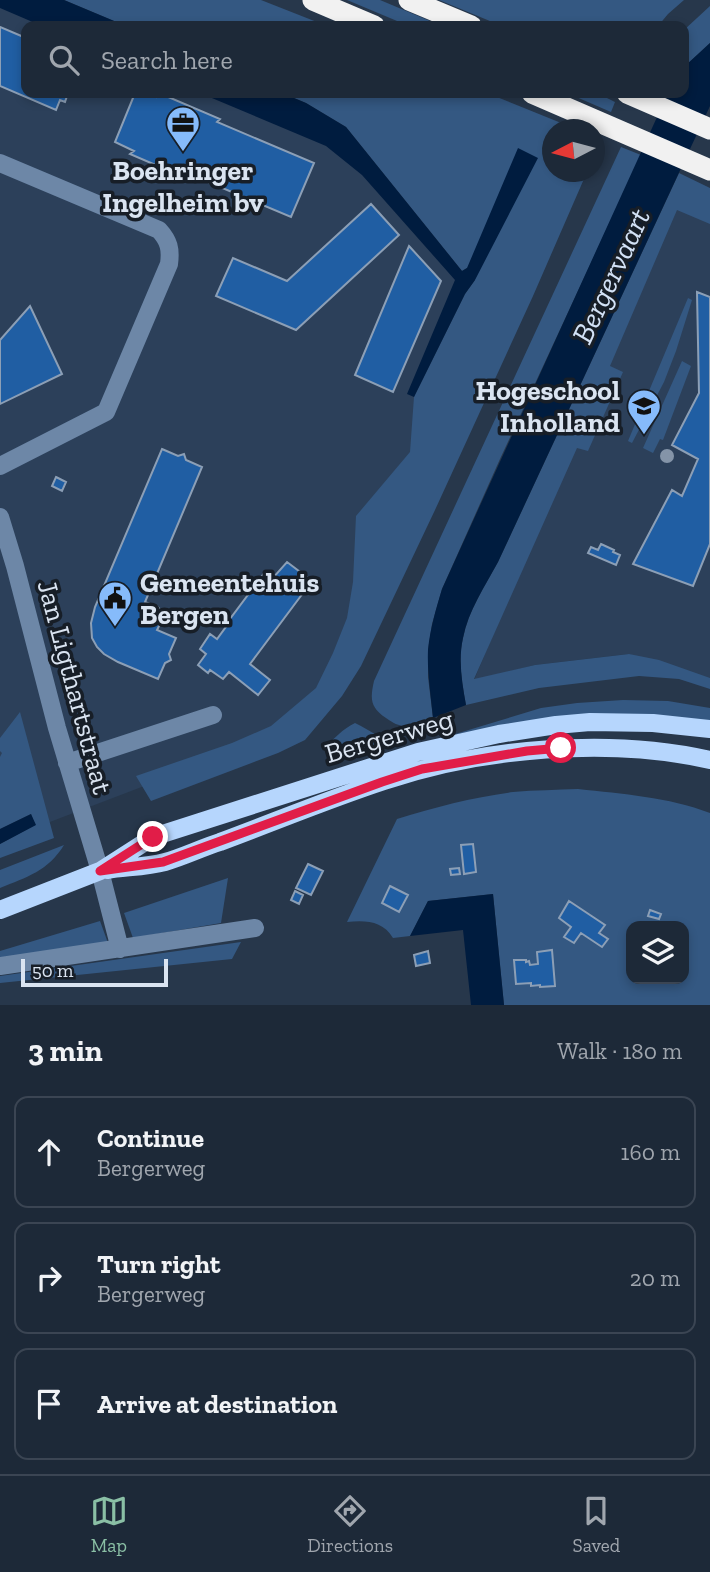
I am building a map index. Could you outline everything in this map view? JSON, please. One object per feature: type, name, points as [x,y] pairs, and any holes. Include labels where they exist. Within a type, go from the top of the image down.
[{"type":"highway","points":[[313,0],[362,21]]},
{"type":"highway","points":[[410,0],[459,21]]},
{"type":"highway","points":[[544,98],[710,170]]},
{"type":"highway","points":[[639,98],[707,128]]},
{"type":"main road","name":"Bergerweg","points":[[0,910],[100,871],[153,837],[387,761],[458,742],[529,729],[590,722],[653,723],[710,729]]},
{"type":"main road","name":"Bergerweg","points":[[100,871],[163,862],[382,782],[422,769],[463,761],[527,751],[596,747],[657,751],[710,760]]},
{"type":"street","points":[[0,163],[159,230],[170,245],[169,264],[106,412],[0,466]]},
{"type":"street","name":"Jan Ligthartstraat","points":[[0,517],[67,763],[100,871]]},
{"type":"street","points":[[67,763],[213,715]]},
{"type":"street","points":[[100,871],[120,949]]},
{"type":"street","points":[[0,966],[256,928]]},
{"type":"shaded area","points":[[0,0],[24,0],[76,21],[21,21],[21,98],[266,98],[298,111],[416,223],[485,305],[336,682],[257,743],[0,841]]},
{"type":"shaded area","points":[[64,0],[261,0],[314,21],[114,21]]},
{"type":"shaded area","points":[[347,0],[380,0],[430,21],[397,21]]},
{"type":"shaded area","points":[[439,0],[684,0],[662,21],[490,21]]},
{"type":"shaded area","points":[[710,6],[710,43],[689,62],[689,25]]},
{"type":"shaded area","points":[[294,98],[499,98],[551,119],[542,119],[542,182],[583,182],[435,510],[361,666],[342,696],[305,740],[278,753],[151,801],[136,776],[232,743],[271,726],[316,688],[347,618],[353,582],[356,516],[410,452],[414,397],[465,294],[475,280],[467,268],[462,271],[346,127]]},
{"type":"shaded area","points":[[579,98],[607,98],[615,102],[611,112]]},
{"type":"shaded area","points":[[621,147],[641,155],[442,589],[428,650],[433,718],[407,726],[396,724],[374,706],[374,681]]},
{"type":"shaded area","points":[[679,173],[710,188],[710,224],[677,210],[610,366],[623,372],[588,451],[577,448],[474,679],[535,665],[629,654],[659,660],[710,678],[710,689],[679,679],[639,676],[539,688],[466,705],[461,655],[469,618],[498,562]]},
{"type":"shaded area","name":"Hogeschool Inholland","points":[[676,204],[710,219],[710,679],[628,654],[535,665],[474,680]]},
{"type":"shaded area","points":[[688,298],[692,300],[676,351],[664,382],[632,443],[628,441]]},
{"type":"shaded area","points":[[682,361],[691,366],[663,440],[660,439],[653,453],[643,448]]},
{"type":"shaded area","points":[[623,700],[668,701],[710,708],[710,724],[528,722],[452,735],[541,708]]},
{"type":"shaded area","points":[[20,712],[54,838],[0,858],[0,844],[35,825],[31,814],[0,829],[0,738]]},
{"type":"shaded area","points":[[355,723],[398,745],[326,751],[324,747]]},
{"type":"shaded area","points":[[578,789],[678,803],[710,813],[710,1005],[504,1005],[493,894],[428,901],[410,936],[393,938],[379,925],[361,921],[347,922],[397,819],[455,803],[521,791]]},
{"type":"shaded area","points":[[64,845],[44,867],[0,888],[0,870]]},
{"type":"shaded area","points":[[228,878],[221,923],[133,938],[124,913]]},
{"type":"shaded area","points":[[100,921],[108,943],[0,959],[0,951]]},
{"type":"shaded area","points":[[241,942],[232,959],[0,983],[0,976]]},
{"type":"water","points":[[0,0],[64,0],[114,21],[30,21],[0,8]]},
{"type":"water","name":"Bergervaart","points":[[710,43],[710,106],[498,562],[469,618],[461,655],[466,705],[433,718],[428,650],[442,589],[666,98],[689,98],[689,62]]},
{"type":"water","points":[[212,98],[294,98],[346,127],[462,271],[467,268],[518,148],[538,158],[475,280],[465,294],[414,397],[407,394],[455,280],[362,175],[326,146]]},
{"type":"water","points":[[31,814],[36,825],[0,844],[0,829]]},
{"type":"water","points":[[493,894],[504,1005],[471,1005],[463,930],[410,936],[428,901]]},
{"type":"building","points":[[0,27],[21,36],[21,95],[0,86]]},
{"type":"building","points":[[28,98],[66,98],[65,102],[60,100],[56,110]]},
{"type":"building","points":[[133,98],[171,98],[220,119],[217,122],[314,163],[291,217],[194,176],[194,181],[181,179],[179,175],[130,154],[134,151],[115,142]]},
{"type":"building","points":[[371,204],[399,235],[296,330],[216,296],[233,258],[287,281]]},
{"type":"building","points":[[409,246],[441,281],[393,392],[355,375]]},
{"type":"building","name":"Hogeschool Inholland","points":[[697,292],[710,297],[710,544],[693,586],[633,564],[672,490],[682,496],[698,459],[672,445],[699,393]]},
{"type":"building","points":[[30,306],[62,374],[0,404],[0,340]]},
{"type":"building","points":[[162,449],[178,456],[184,454],[186,460],[202,467],[145,602],[158,607],[163,613],[157,630],[176,638],[169,654],[171,660],[165,663],[158,679],[104,654],[92,638],[91,623],[95,607]]},
{"type":"building","points":[[56,477],[66,482],[62,491],[52,486]]},
{"type":"building","points":[[601,544],[620,555],[616,565],[588,553],[591,547],[598,550]]},
{"type":"building","points":[[287,562],[312,581],[250,664],[270,680],[258,695],[229,672],[223,679],[210,670],[208,673],[198,665],[206,654],[200,649],[210,634],[217,639],[265,572],[273,578]]},
{"type":"building","points":[[473,844],[476,872],[464,874],[461,845]]},
{"type":"building","points":[[308,864],[323,871],[311,895],[296,888]]},
{"type":"building","points":[[459,868],[460,874],[451,875],[450,869]]},
{"type":"building","points":[[390,886],[408,895],[399,912],[382,903]]},
{"type":"building","points":[[295,891],[303,895],[299,904],[291,900]]},
{"type":"building","points":[[569,901],[605,925],[599,933],[608,939],[602,947],[581,933],[574,943],[564,937],[571,927],[559,918]]},
{"type":"building","points":[[650,910],[661,914],[659,919],[648,916]]},
{"type":"building","points":[[552,950],[555,986],[516,984],[514,960],[526,960],[530,965],[538,964],[537,952]]},
{"type":"building","points":[[428,951],[430,963],[416,966],[414,955]]},
{"type":"place","name":"Boehringer Ingelheim bv","points":[[183,153]]},
{"type":"place","name":"Hogeschool Inholland","points":[[644,436]]},
{"type":"place","name":"Gemeentehuis Bergen","points":[[115,628]]},
{"type":"route","points":[[153,837],[100,871],[163,862],[422,769],[527,751],[561,748]]}]
